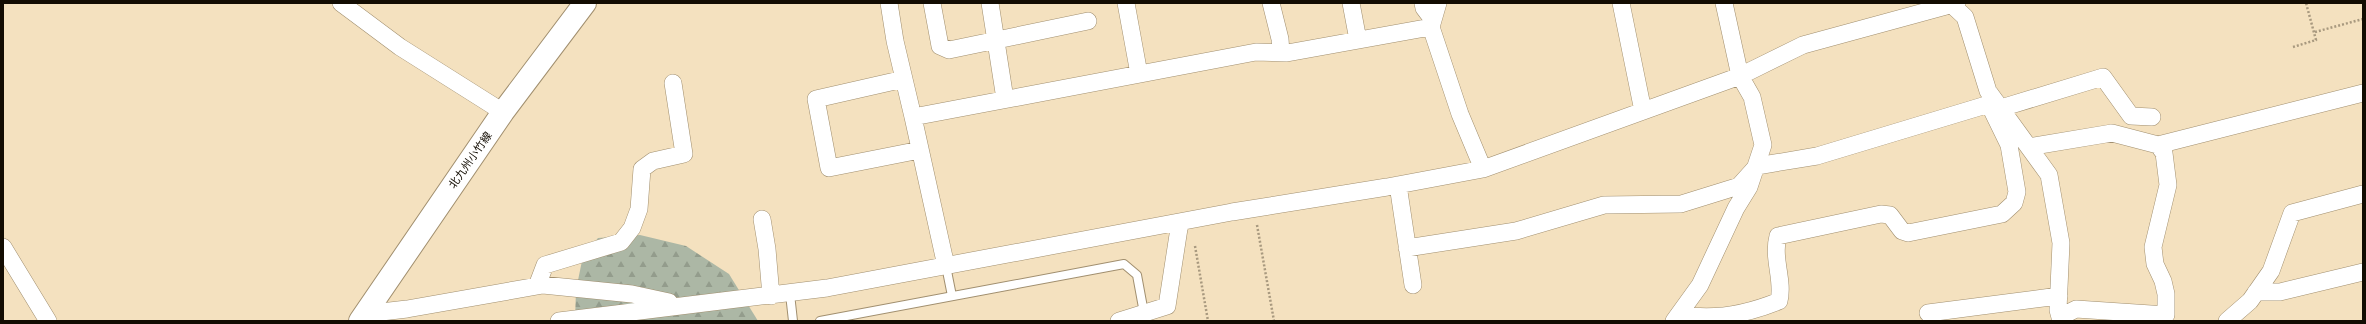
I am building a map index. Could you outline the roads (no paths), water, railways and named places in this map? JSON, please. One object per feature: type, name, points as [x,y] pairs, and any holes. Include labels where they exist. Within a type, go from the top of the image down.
[{"type":"main road","name":"北九州小竹線","points":[[362,317],[503,112],[585,3]]},
{"type":"street","points":[[341,3],[400,47],[503,112]]},
{"type":"street","points":[[889,3],[904,79],[946,266]]},
{"type":"street","points":[[932,3],[940,46],[949,50],[1088,21]]},
{"type":"street","points":[[990,3],[1005,99]]},
{"type":"street","points":[[1126,3],[1139,74]]},
{"type":"street","points":[[1270,3],[1280,39],[1281,53]]},
{"type":"street","points":[[1351,3],[1358,40]]},
{"type":"street","points":[[1423,3],[1432,24],[1460,114],[1483,169]]},
{"type":"street","points":[[1432,24],[1438,3]]},
{"type":"street","points":[[1621,3],[1643,111]]},
{"type":"street","points":[[1676,318],[1700,285],[1736,208],[1749,187],[1763,145],[1752,97],[1740,76],[1724,3]]},
{"type":"street","points":[[559,321],[679,305],[790,294],[1255,208],[1398,185],[1483,169],[1740,76],[1803,46],[1952,4],[1965,17],[1988,91],[1995,104],[2009,145],[2017,192],[2014,203],[2002,214],[1908,233],[1902,231],[1890,215],[1881,214],[1778,236],[1775,259],[1782,292],[1779,302],[1758,309],[1712,318],[1676,318]]},
{"type":"street","points":[[913,117],[1256,52],[1281,53],[1358,40],[1432,24]]},
{"type":"street","points":[[1407,248],[1516,231],[1604,205],[1680,204],[1739,186],[1757,166],[1817,156],[1995,104],[2103,78],[2132,116],[2152,117]]},
{"type":"street","points":[[904,79],[816,99],[829,168],[920,150]]},
{"type":"street","points":[[537,286],[545,266],[621,242],[632,228],[639,209],[642,169],[653,161],[684,154],[673,83]]},
{"type":"street","points":[[2029,147],[2112,133],[2158,145],[2363,93]]},
{"type":"street","points":[[1995,104],[2049,175],[2061,243],[2059,296],[2060,319],[2076,309],[2166,315],[2166,294],[2163,281],[2154,264],[2153,246],[2168,185],[2164,153],[2158,145]]},
{"type":"street","points":[[1398,185],[1413,285]]},
{"type":"street","points":[[2227,321],[2250,301],[2271,271],[2292,213],[2363,194]]},
{"type":"street","points":[[762,219],[767,249],[771,296]]},
{"type":"street","points":[[1119,321],[1167,306],[1185,221]]},
{"type":"street","points":[[3,247],[48,321]]},
{"type":"street","points":[[2256,292],[2280,292],[2363,272]]},
{"type":"street","points":[[362,317],[537,286],[632,294],[679,305]]},
{"type":"street","points":[[1928,314],[2059,296]]},
{"type":"lane","points":[[820,321],[1124,264],[1137,275],[1144,313]]},
{"type":"lane","points":[[946,266],[952,296]]},
{"type":"lane","points":[[790,294],[793,321]]}]
